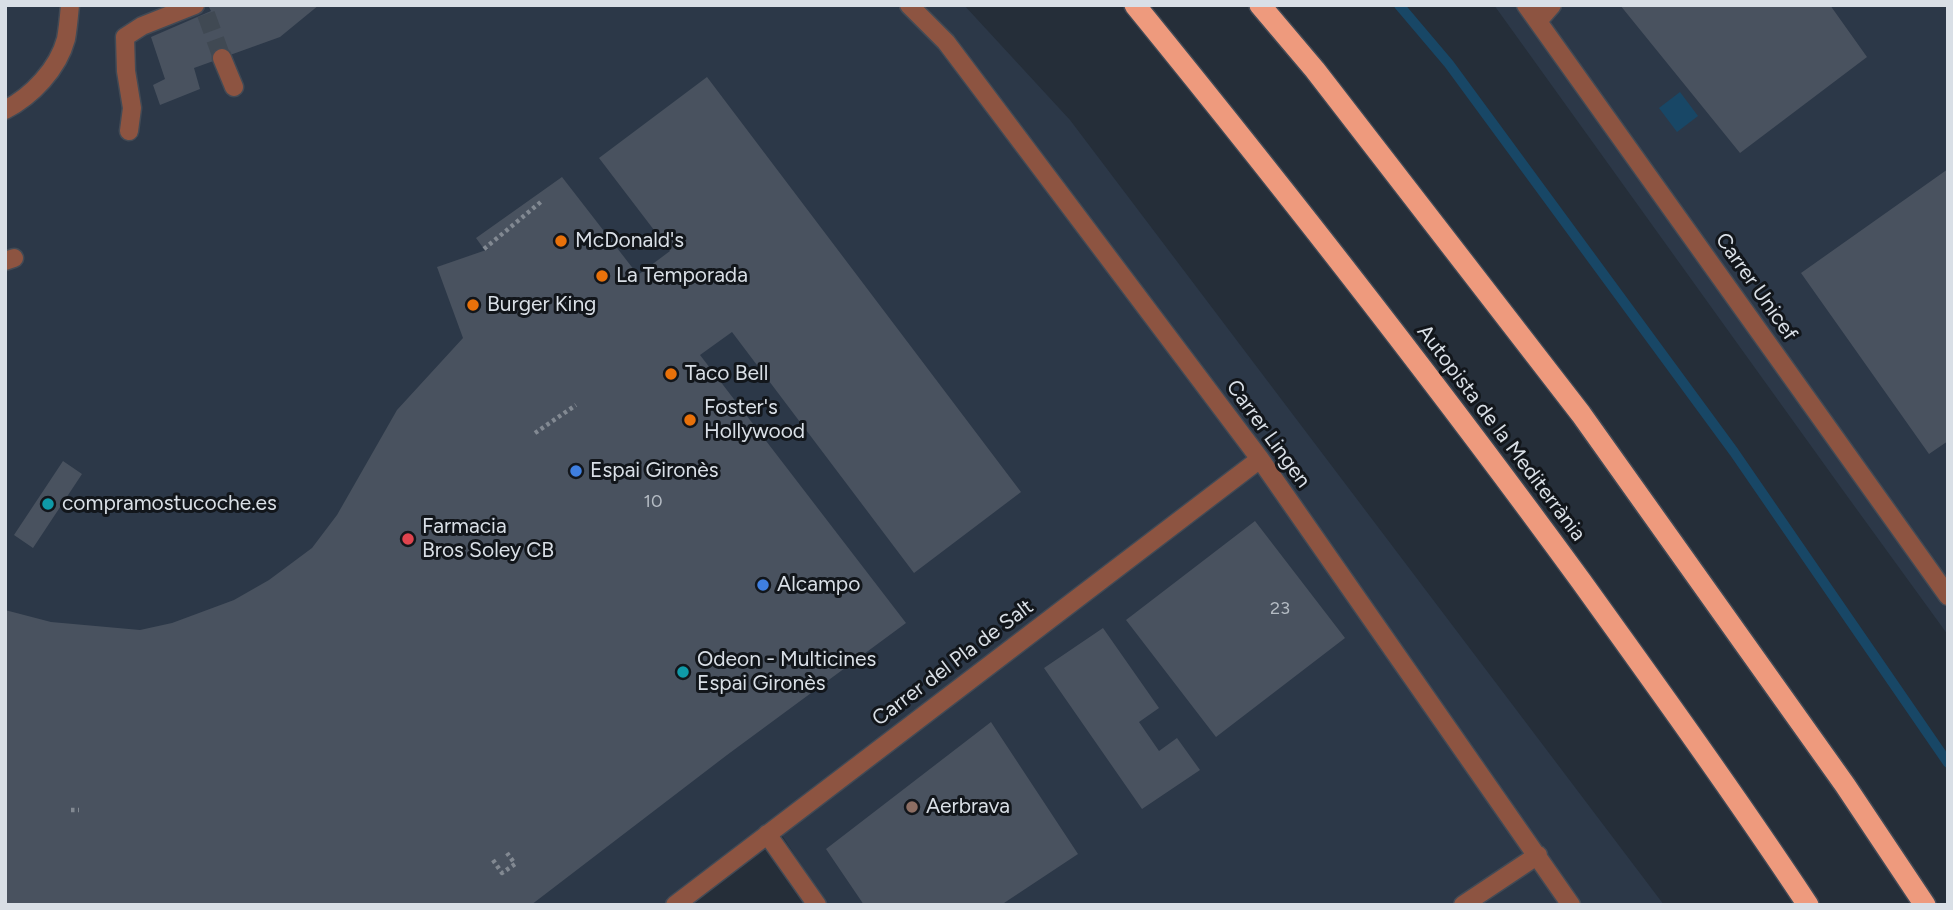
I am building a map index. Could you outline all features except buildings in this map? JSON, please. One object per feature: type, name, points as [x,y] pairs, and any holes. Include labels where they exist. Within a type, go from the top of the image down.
[{"type":"highway","name":"Autopista de la Mediterrània","points":[[1135,5],[1339,260],[1497,467],[1643,666],[1808,905]]},
{"type":"highway","points":[[1260,5],[1315,70],[1581,414],[1830,763],[1926,905]]},
{"type":"street","points":[[5,110],[19,104],[50,72],[65,41],[70,5]]},
{"type":"street","name":"Carrer Lingen","points":[[909,5],[946,42],[1259,459],[1571,905]]},
{"type":"street","name":"Carrer Unicef","points":[[1526,5],[1948,596]]},
{"type":"street","points":[[1538,20],[1552,5]]},
{"type":"street","points":[[129,131],[132,108],[126,71],[125,37],[142,26],[201,8]]},
{"type":"street","points":[[222,58],[234,87]]},
{"type":"street","name":"Carrer del Pla de Salt","points":[[675,905],[1259,459]]},
{"type":"street","points":[[766,834],[817,905]]},
{"type":"street","points":[[1463,905],[1538,855]]},
{"type":"path","points":[[484,248],[542,201]]},
{"type":"path","points":[[535,433],[576,405]]},
{"type":"path","points":[[71,810],[79,810]]},
{"type":"path","points":[[493,860],[502,873],[515,864],[507,853]]},
{"type":"shaded area","points":[[5,5],[964,5],[1070,120],[1664,905],[827,905],[774,823],[665,905],[5,905]]},
{"type":"shaded area","points":[[1494,5],[1948,5],[1948,635],[1842,489]]},
{"type":"water","points":[[1680,92],[1698,116],[1677,132],[1659,108]]},
{"type":"waterway","points":[[1399,5],[1449,64],[1734,452],[1948,763]]},
{"type":"tunnel","points":[[206,14],[222,58]]},
{"type":"place","name":"McDonald's","points":[[561,241]]},
{"type":"place","name":"La Temporada","points":[[602,276]]},
{"type":"place","name":"Burger King","points":[[473,305]]},
{"type":"place","name":"Taco Bell","points":[[671,374]]},
{"type":"place","name":"Foster's Hollywood","points":[[690,420]]},
{"type":"place","name":"Espai Gironès","points":[[576,471]]},
{"type":"place","name":"compramostucoche.es","points":[[48,504]]},
{"type":"place","name":"Farmacia Bros Soley CB","points":[[408,539]]},
{"type":"place","name":"Alcampo","points":[[763,585]]},
{"type":"place","name":"Odeon - Multicines Espai Gironès","points":[[683,672]]},
{"type":"place","name":"Aerbrava","points":[[912,807]]}]
